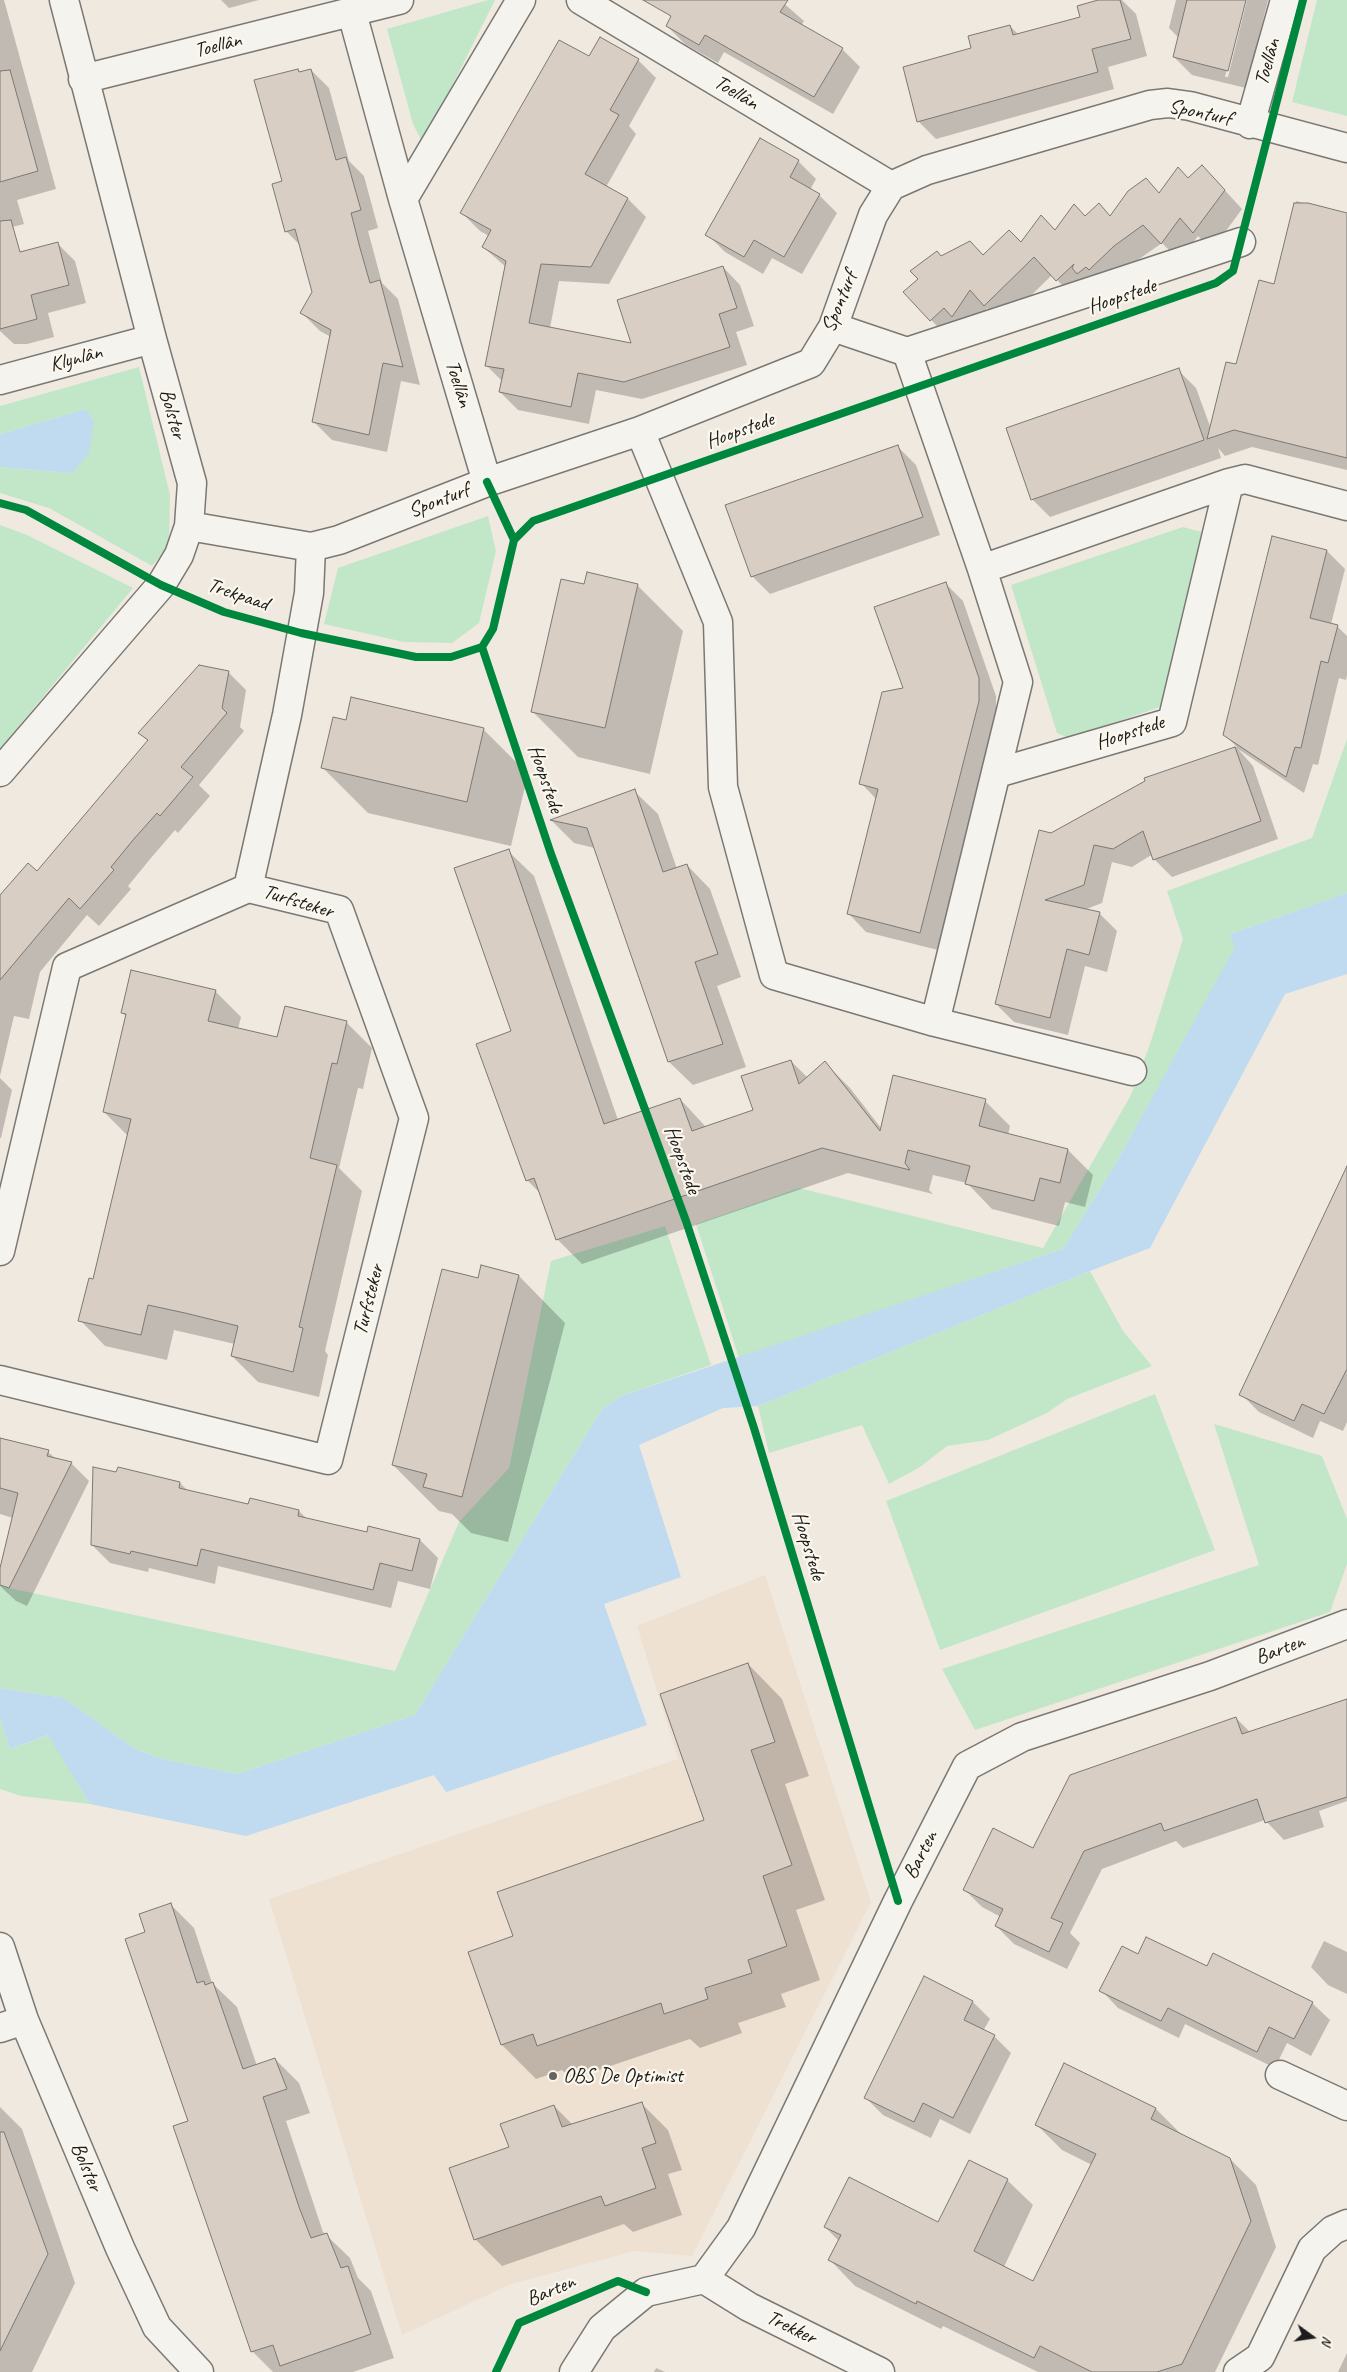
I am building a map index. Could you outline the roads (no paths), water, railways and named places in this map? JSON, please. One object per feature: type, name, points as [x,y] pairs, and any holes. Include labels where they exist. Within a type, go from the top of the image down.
[{"type":"street","name":"Bolster","points":[[0,772],[161,585],[179,555],[189,526],[192,483],[83,79],[64,0]]},
{"type":"street","name":"Toellân","points":[[83,79],[399,0]]},
{"type":"street","points":[[402,199],[521,0]]},
{"type":"street","name":"Toellân","points":[[581,0],[891,186]]},
{"type":"street","name":"Toellân","points":[[1250,124],[1284,0]]},
{"type":"street","name":"Toellân","points":[[352,13],[402,199],[487,482]]},
{"type":"street","name":"Sponturf","points":[[311,547],[339,540],[487,482],[640,431],[811,363],[833,327],[874,215],[891,186],[927,170],[1150,105],[1168,103],[1190,106],[1250,124],[1347,148]]},
{"type":"street","name":"Hoopstede","points":[[907,352],[1241,242]]},
{"type":"street","points":[[833,327],[907,352],[982,569],[1018,682],[935,1022]]},
{"type":"street","name":"Klynlân","points":[[0,380],[152,339]]},
{"type":"street","points":[[640,431],[718,622],[723,787],[774,975],[935,1022],[1132,1071]]},
{"type":"street","points":[[982,569],[1229,483],[1245,480],[1347,506]]},
{"type":"street","name":"Hoopstede","points":[[997,773],[1172,722],[1229,483]]},
{"type":"street","points":[[189,526],[311,547]]},
{"type":"street","name":"Turfsteker","points":[[248,888],[287,715],[309,593],[311,547]]},
{"type":"street","name":"Turfsteker","points":[[0,1251],[67,967],[248,888],[339,910],[414,1118],[328,1460],[0,1380]]},
{"type":"street","name":"Barten","points":[[704,2279],[741,2228],[898,1901],[967,1766],[1022,1737],[1210,1676],[1347,1624]]},
{"type":"street","name":"Bolster","points":[[0,1947],[12,2024],[157,2327],[198,2372]]},
{"type":"street","points":[[1280,2075],[1347,2106]]},
{"type":"street","points":[[1238,2372],[1260,2357],[1312,2249],[1342,2231]]},
{"type":"street","points":[[574,2372],[602,2328],[646,2292],[704,2279]]},
{"type":"street","name":"Trekker","points":[[704,2279],[749,2307],[880,2372]]},
{"type":"water","points":[[86,409],[94,422],[89,453],[72,473],[0,467],[0,434]]},
{"type":"water","points":[[1347,893],[1347,974],[1285,994],[1150,1248],[758,1406],[723,1408],[639,1445],[681,1577],[604,1604],[647,1725],[446,1792],[434,1775],[246,1836],[90,1804],[48,1735],[10,1749],[0,1718],[0,1688],[64,1698],[132,1747],[158,1758],[237,1774],[415,1715],[602,1409],[621,1396],[1063,1249],[1115,1165],[1235,947],[1230,934]]},
{"type":"place","name":"OBS De Optimist","points":[[553,2076]]}]
